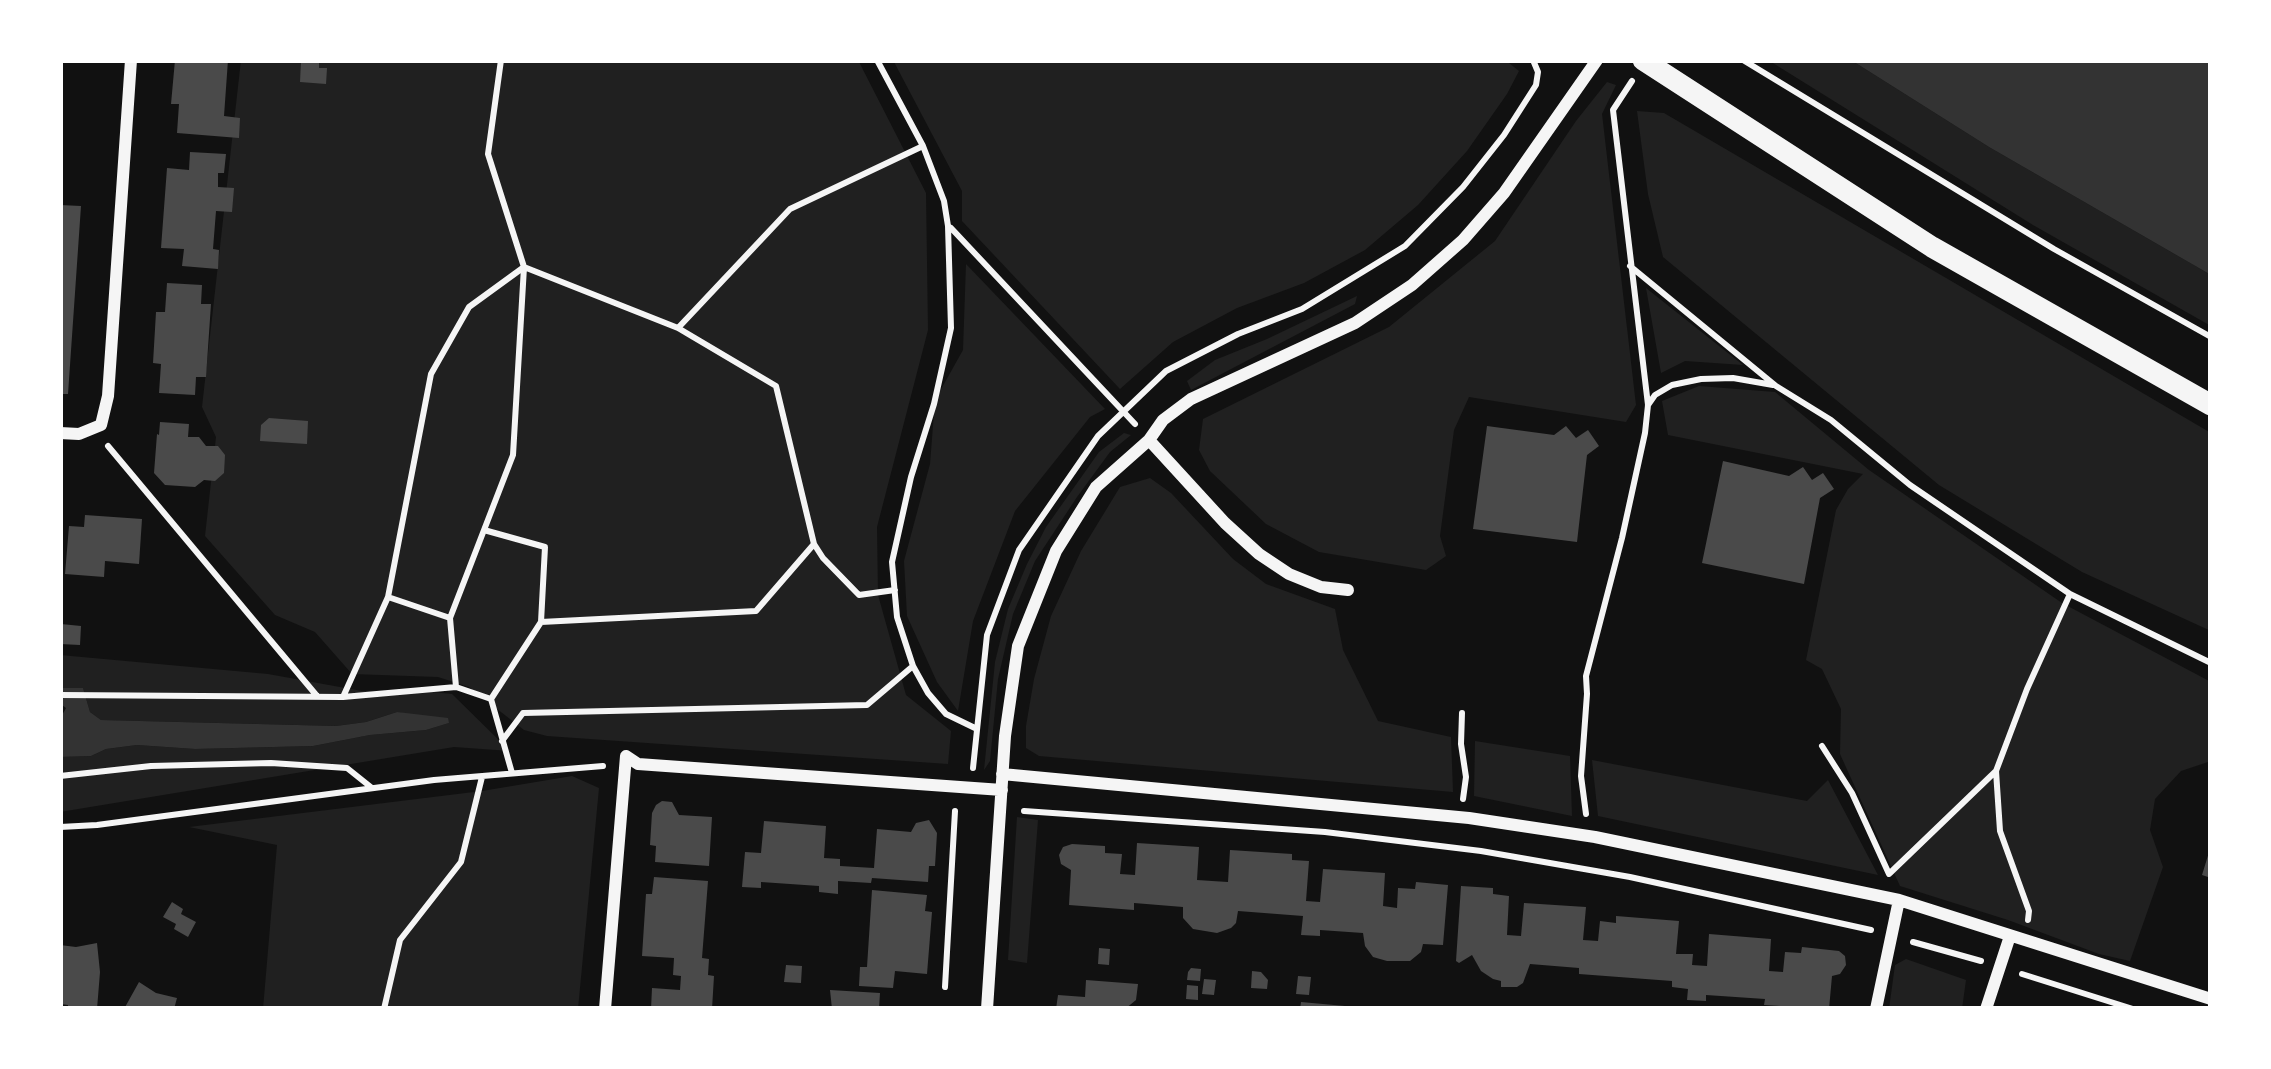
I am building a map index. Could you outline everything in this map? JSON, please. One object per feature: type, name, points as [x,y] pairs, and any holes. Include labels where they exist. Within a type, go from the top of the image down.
[{"type":"street","points":[[60,434],[79,434],[100,425],[108,397],[131,60]]},
{"type":"street","points":[[987,1009],[1005,736],[1018,646],[1056,551],[1096,487],[1149,440],[1163,420],[1191,399],[1355,323],[1412,285],[1463,240],[1504,194],[1597,60]]},
{"type":"street","points":[[1644,61],[1932,247],[2211,405]]},
{"type":"street","points":[[1149,440],[1259,554],[1321,587],[1348,590]]},
{"type":"street","points":[[605,1009],[626,756],[638,764],[1002,790]]},
{"type":"street","points":[[1003,774],[1469,818],[1595,837],[1892,899],[2211,999]]},
{"type":"street","points":[[1876,1009],[1892,936],[1892,899]]},
{"type":"street","points":[[1986,1009],[2010,936]]},
{"type":"path","points":[[456,687],[450,618],[513,455],[524,267],[488,154],[501,60]]},
{"type":"path","points":[[877,60],[923,146],[944,201],[948,226],[951,328],[892,562],[898,617],[913,666],[928,693],[946,714],[977,729]]},
{"type":"path","points":[[1035,523],[1098,436],[1166,371],[1238,334],[1302,309],[1405,246],[1463,188],[1504,135],[1536,86],[1533,60]]},
{"type":"path","points":[[1743,60],[2054,249],[2211,337]]},
{"type":"path","points":[[1593,869],[1595,837],[1585,812],[1581,776],[1586,676],[1622,538],[1648,405],[1613,110],[1644,61]]},
{"type":"path","points":[[678,328],[790,209],[923,146]]},
{"type":"path","points":[[948,226],[1149,440]]},
{"type":"path","points":[[1630,266],[1776,386],[1831,419],[1910,484],[2070,594],[2211,663]]},
{"type":"path","points":[[524,267],[678,328],[776,386],[814,544],[860,595],[895,590]]},
{"type":"path","points":[[343,698],[388,597],[431,374],[470,307],[524,267]]},
{"type":"path","points":[[1648,405],[1655,394],[1672,385],[1702,379],[1732,378],[1776,386]]},
{"type":"path","points":[[93,429],[317,696]]},
{"type":"path","points":[[484,530],[545,547],[541,622],[491,699],[512,773]]},
{"type":"path","points":[[541,622],[757,611],[814,544]]},
{"type":"path","points":[[2025,941],[2029,911],[2000,831],[1996,771],[2070,594]]},
{"type":"path","points":[[388,597],[450,618]]},
{"type":"path","points":[[502,741],[523,712],[867,705],[913,666]]},
{"type":"path","points":[[60,695],[343,698],[456,687],[491,699]]},
{"type":"path","points":[[1462,713],[1463,799],[1469,818],[1464,849]]},
{"type":"path","points":[[946,987],[955,807],[1325,832],[1464,849],[1593,869],[1876,932],[1892,899],[1889,874],[1852,794],[1822,746]]},
{"type":"path","points":[[60,776],[151,766],[271,764],[347,768],[373,788]]},
{"type":"path","points":[[60,827],[557,767],[625,767]]},
{"type":"path","points":[[1889,874],[1996,771]]},
{"type":"path","points":[[384,1009],[400,940],[461,862],[482,777]]},
{"type":"path","points":[[1892,936],[2133,1009]]},
{"type":"shaded area","points":[[241,60],[858,60],[926,193],[928,330],[877,527],[878,595],[906,695],[951,731],[948,764],[547,736],[524,730],[469,687],[438,677],[352,674],[315,632],[275,615],[205,536],[216,437],[202,407]]},
{"type":"shaded area","points":[[893,60],[1449,60],[1509,63],[1519,71],[1467,151],[1418,205],[1365,250],[1173,342],[1120,389],[962,221],[962,191]]},
{"type":"shaded area","points":[[1768,60],[1851,60],[1989,147],[2211,275],[2211,326],[2033,225]]},
{"type":"shaded area","points":[[1851,60],[2211,60],[2211,275],[1989,147]]},
{"type":"shaded area","points":[[1607,82],[1616,85],[1602,114],[1636,405],[1626,422],[1469,397],[1454,430],[1440,536],[1446,556],[1426,570],[1319,552],[1266,524],[1210,471],[1199,450],[1203,419],[1389,327],[1495,241]]},
{"type":"shaded area","points":[[1637,111],[1664,113],[2211,433],[2211,631],[2082,572],[1939,485],[1663,257],[1648,194]]},
{"type":"shaded area","points":[[966,264],[1105,409],[1090,417],[1015,511],[973,621],[958,711],[937,682],[907,616],[904,561],[930,464],[935,400],[963,350]]},
{"type":"shaded area","points":[[1646,288],[1743,365],[1685,361],[1661,373]]},
{"type":"shaded area","points":[[1357,296],[1355,304],[1191,390],[1187,381],[1215,360]]},
{"type":"shaded area","points":[[1699,386],[1775,392],[1869,470],[2062,603],[2211,682],[2211,761],[2181,771],[2155,799],[2150,830],[2163,867],[2130,961],[1900,886],[1840,754],[1841,709],[1822,669],[1806,660],[1836,510],[1863,474],[1668,435],[1662,401]]},
{"type":"shaded area","points":[[1124,433],[1131,435],[1110,452],[1035,561],[1013,614],[998,679],[990,761],[984,770],[995,662],[1008,609],[1046,527],[1099,452]]},
{"type":"shaded area","points":[[1150,478],[1171,493],[1233,559],[1266,584],[1335,609],[1343,650],[1378,721],[1451,737],[1453,792],[1039,756],[1026,748],[1034,679],[1051,616],[1081,551],[1120,487]]},
{"type":"shaded area","points":[[60,655],[268,674],[362,691],[452,694],[510,751],[454,747],[60,812],[60,757],[91,756],[137,745],[195,749],[313,746],[449,723],[397,712],[336,726],[101,720],[90,712],[83,688],[60,688]]},
{"type":"shaded area","points":[[60,688],[83,688],[90,712],[101,720],[336,726],[397,712],[448,718],[449,723],[313,746],[195,749],[137,745],[91,756],[60,757],[60,719],[66,708],[60,707]]},
{"type":"shaded area","points":[[1475,741],[1570,756],[1572,816],[1474,796]]},
{"type":"shaded area","points":[[1592,760],[1807,801],[1828,780],[1878,875],[1598,816]]},
{"type":"shaded area","points":[[572,776],[599,788],[578,1009],[263,1009],[277,845],[189,827]]},
{"type":"shaded area","points":[[1017,817],[1038,820],[1027,963],[1008,960]]},
{"type":"shaded area","points":[[1906,959],[1966,980],[1962,1009],[1889,1009],[1895,965]]},
{"type":"building","points":[[175,60],[228,60],[224,116],[240,118],[239,138],[177,133],[179,104],[171,104]]},
{"type":"building","points":[[301,61],[319,62],[319,68],[327,68],[326,84],[300,82]]},
{"type":"building","points":[[190,152],[226,154],[218,187],[234,188],[232,212],[216,211],[213,249],[219,250],[218,269],[182,266],[184,249],[161,248],[167,168],[189,170]]},
{"type":"building","points":[[60,205],[81,206],[68,394],[60,394]]},
{"type":"building","points":[[167,283],[202,285],[201,304],[211,304],[206,377],[196,377],[195,395],[159,393],[161,364],[153,363],[156,312],[165,312]]},
{"type":"building","points":[[269,418],[308,421],[307,444],[260,441],[261,425]]},
{"type":"building","points":[[160,422],[189,424],[188,437],[218,446],[225,455],[224,473],[195,487],[165,485],[154,473]]},
{"type":"building","points":[[1487,426],[1554,435],[1566,426],[1576,438],[1588,430],[1599,446],[1587,455],[1577,542],[1473,529]]},
{"type":"building","points":[[1723,461],[1789,476],[1803,467],[1812,480],[1823,473],[1834,489],[1820,498],[1804,584],[1702,563]]},
{"type":"building","points":[[85,515],[142,519],[139,564],[105,561],[104,577],[65,574],[69,526],[84,527]]},
{"type":"building","points":[[61,624],[81,626],[80,645],[60,644]]},
{"type":"building","points":[[662,801],[672,802],[679,815],[712,817],[709,866],[655,862],[656,846],[650,845],[652,813]]},
{"type":"building","points":[[929,820],[937,833],[935,866],[929,866],[928,882],[838,881],[838,894],[819,892],[819,886],[761,882],[761,888],[742,887],[745,852],[761,853],[764,821],[826,826],[824,858],[840,859],[840,866],[874,868],[877,829],[911,832],[916,823]]},
{"type":"building","points":[[1137,843],[1199,847],[1197,880],[1228,882],[1230,850],[1292,854],[1292,860],[1309,861],[1306,901],[1320,902],[1323,869],[1385,873],[1383,906],[1397,908],[1398,888],[1415,889],[1416,882],[1448,885],[1443,945],[1423,944],[1410,961],[1387,961],[1373,957],[1363,933],[1320,930],[1320,936],[1301,935],[1303,916],[1238,911],[1236,923],[1217,933],[1193,929],[1183,918],[1183,907],[1134,903],[1134,910],[1069,905],[1071,870],[1061,864],[1063,847],[1105,846],[1105,853],[1122,854],[1120,874],[1135,875]]},
{"type":"building","points":[[2211,849],[2211,878],[2202,875]]},
{"type":"building","points":[[654,877],[708,881],[702,958],[709,959],[708,975],[714,976],[712,1009],[651,1009],[652,988],[680,990],[681,976],[673,975],[674,958],[642,956],[646,894],[652,894]]},
{"type":"building","points":[[1461,886],[1493,888],[1493,894],[1509,896],[1507,935],[1521,936],[1524,903],[1586,907],[1583,940],[1598,941],[1600,921],[1616,923],[1616,916],[1679,921],[1676,954],[1693,954],[1692,965],[1707,966],[1709,934],[1771,939],[1769,971],[1783,972],[1785,952],[1801,953],[1802,947],[1839,951],[1846,965],[1832,976],[1829,1009],[1706,995],[1706,1001],[1687,1000],[1688,989],[1672,987],[1672,981],[1579,974],[1579,968],[1530,964],[1523,983],[1501,987],[1501,981],[1481,971],[1472,955],[1456,961]]},
{"type":"building","points":[[872,890],[927,895],[925,911],[932,912],[927,974],[895,971],[893,988],[859,986],[860,967],[867,967]]},
{"type":"building","points":[[172,902],[196,922],[188,937],[163,917]]},
{"type":"building","points":[[97,943],[97,1009],[68,1009],[60,1004],[60,945]]},
{"type":"building","points":[[1099,948],[1110,949],[1109,965],[1098,964]]},
{"type":"building","points":[[786,965],[802,966],[801,983],[784,982]]},
{"type":"building","points":[[1191,968],[1201,969],[1200,981],[1187,980]]},
{"type":"building","points":[[1252,971],[1268,980],[1267,989],[1251,988]]},
{"type":"building","points":[[1298,976],[1311,977],[1309,995],[1296,994]]},
{"type":"building","points":[[1204,979],[1216,980],[1214,995],[1202,994]]},
{"type":"building","points":[[1086,980],[1138,984],[1136,1000],[1125,1009],[1056,1009],[1058,995],[1085,997]]},
{"type":"building","points":[[139,982],[177,998],[174,1009],[124,1009]]},
{"type":"building","points":[[1187,985],[1198,986],[1198,1000],[1186,999]]},
{"type":"building","points":[[830,990],[880,993],[879,1009],[832,1009]]},
{"type":"building","points":[[1301,1002],[1345,1006],[1345,1009],[1300,1009]]}]
